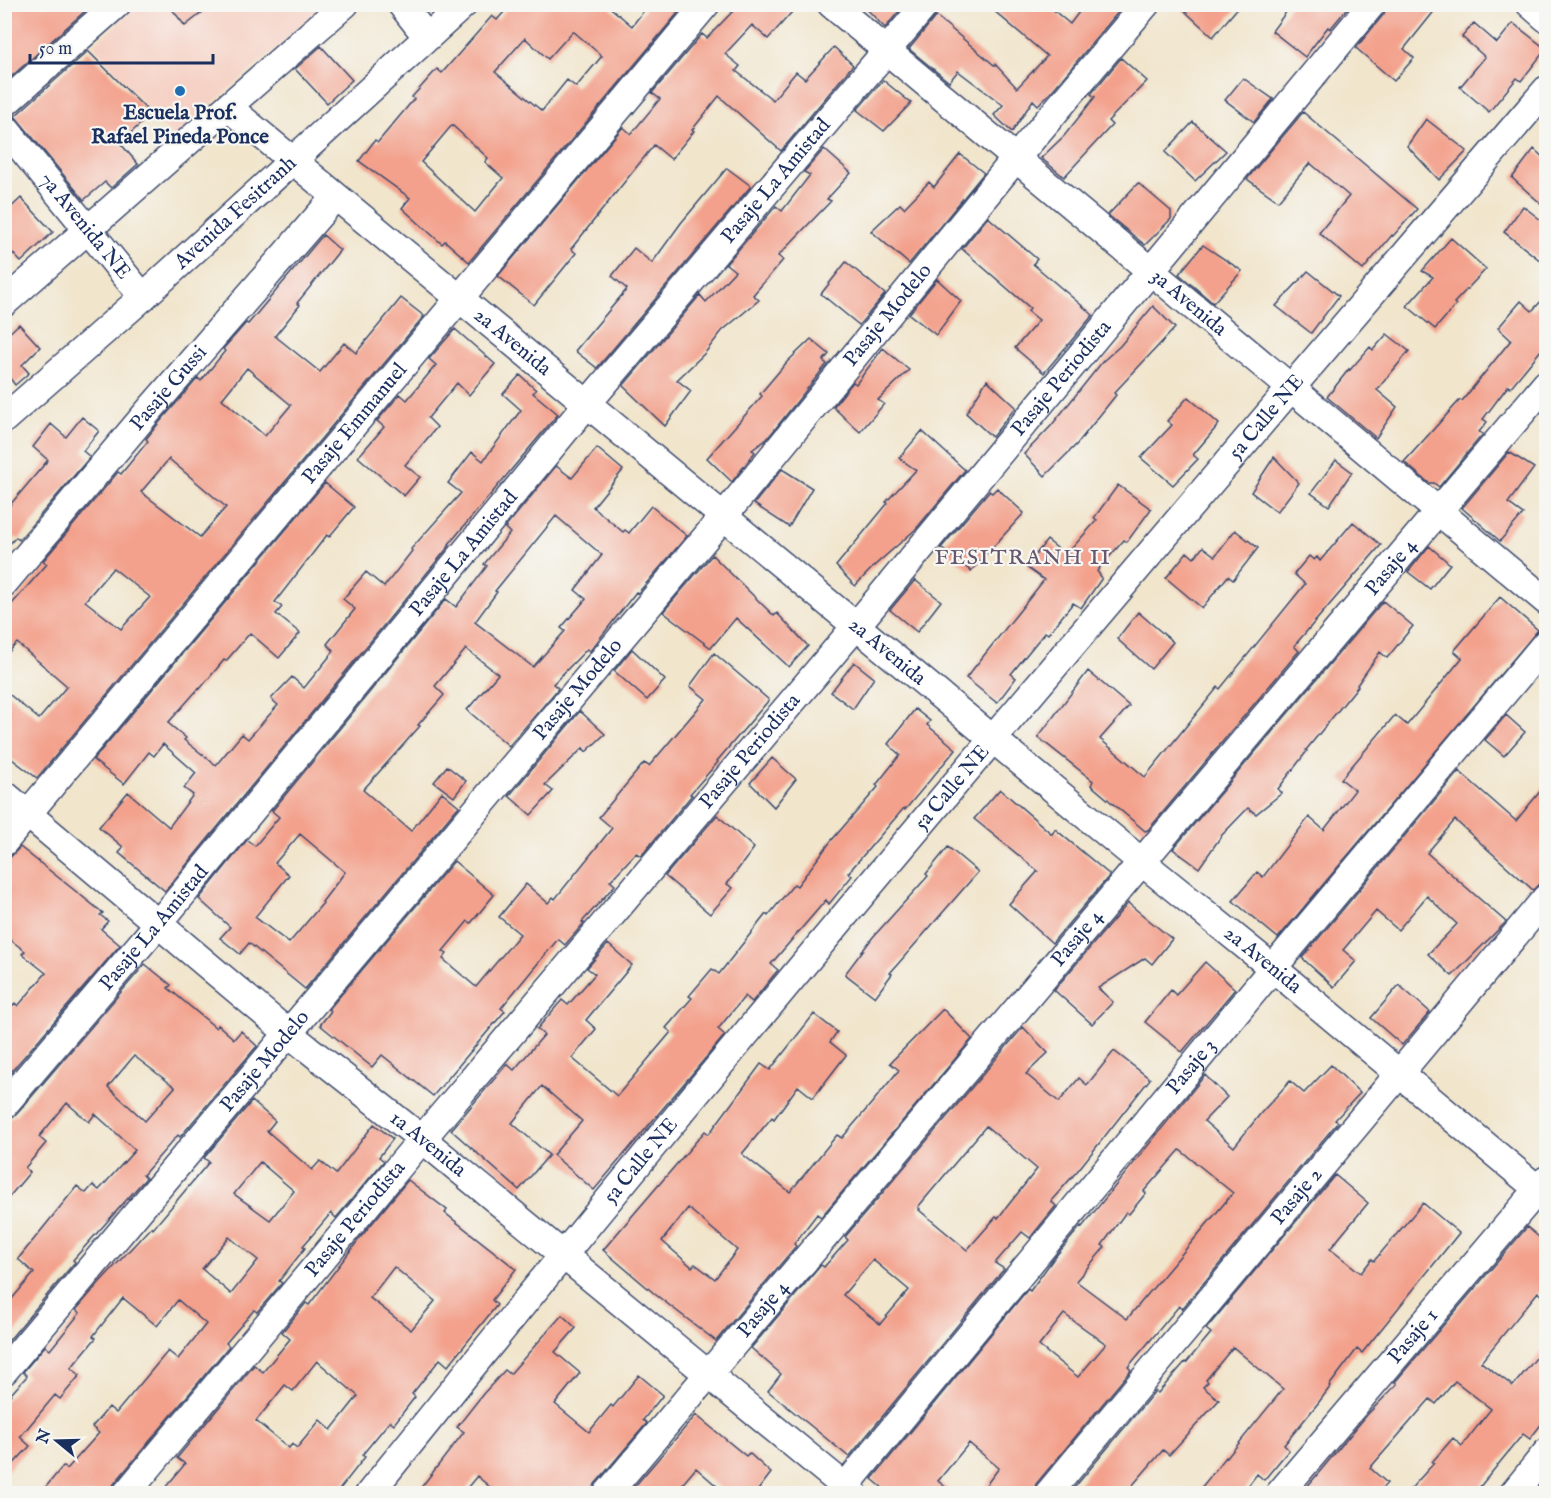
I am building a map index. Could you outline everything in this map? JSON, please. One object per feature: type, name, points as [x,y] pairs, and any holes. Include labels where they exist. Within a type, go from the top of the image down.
[{"type":"street","points":[[4,104],[117,4]]},
{"type":"street","points":[[4,303],[345,4]]},
{"type":"street","points":[[401,4],[427,37]]},
{"type":"street","name":"Avenida Fesitranh","points":[[4,419],[143,297],[464,4]]},
{"type":"street","name":"Pasaje Emmanuel","points":[[4,842],[706,4]]},
{"type":"street","name":"3a Avenida","points":[[831,4],[1546,601]]},
{"type":"street","name":"Pasaje La Amistad","points":[[4,1105],[158,924],[587,404],[926,4]]},
{"type":"street","name":"Pasaje Modelo","points":[[4,1371],[723,517],[1016,158],[1146,4]]},
{"type":"street","name":"Pasaje Periodista","points":[[126,1494],[422,1139],[856,626],[1372,4]]},
{"type":"street","points":[[1530,4],[1546,18]]},
{"type":"street","name":"5a Calle NE","points":[[369,1494],[562,1254],[994,738],[1546,90]]},
{"type":"street","name":"2a Avenida","points":[[228,107],[1399,1074],[1544,1188]]},
{"type":"street","name":"7a Avenida NE","points":[[4,127],[143,297]]},
{"type":"street","name":"Pasaje Gussi","points":[[4,583],[146,414],[335,197]]},
{"type":"street","name":"Pasaje 4","points":[[607,1494],[707,1373],[1143,863],[1546,384]]},
{"type":"street","name":"Pasaje 3","points":[[846,1491],[1273,968],[1546,643]]},
{"type":"street","name":"1a Avenida","points":[[4,794],[288,1033],[422,1139],[707,1373],[846,1491]]},
{"type":"street","name":"Pasaje 2","points":[[1048,1494],[1546,898]]},
{"type":"street","name":"Pasaje 1","points":[[1279,1494],[1544,1188]]},
{"type":"street","points":[[1513,1494],[1546,1453]]},
{"type":"shaded area","name":"Escuela Prof. Rafael Pineda Ponce","points":[[139,5],[326,5],[173,138],[93,45]]},
{"type":"building","points":[[4,4],[93,4],[4,83]]},
{"type":"building","points":[[168,4],[213,4],[185,26]]},
{"type":"building","points":[[511,4],[606,4],[632,26],[649,4],[667,4],[678,13],[469,262],[445,241],[442,244],[402,208],[410,198],[359,161],[375,140],[378,142],[414,99],[412,97],[437,69],[442,73],[492,16],[497,20]],"holes":[[[573,31],[602,56],[576,87],[567,80],[542,111],[495,72],[525,38],[548,59]],[[452,125],[488,158],[485,162],[503,178],[475,212],[421,162]]]},
{"type":"building","points":[[728,4],[799,4],[768,39],[752,25],[725,54],[740,66],[736,71],[773,100],[796,72],[805,79],[834,47],[853,65],[781,151],[719,96],[671,159],[654,145],[571,249],[576,253],[534,305],[498,276],[623,127],[631,134],[660,99],[652,93],[702,34],[707,38],[734,10]]},
{"type":"building","points":[[862,4],[905,4],[885,28]]},
{"type":"building","points":[[986,4],[1046,4],[1070,24],[1085,4],[1125,4],[1051,92],[1038,105],[1033,100],[1012,132],[994,115],[1003,105],[958,71],[949,82],[909,49],[936,16],[995,64],[1017,88],[1047,56]]},
{"type":"building","points":[[1177,4],[1241,4],[1213,37]]},
{"type":"building","points":[[1292,4],[1351,4],[1330,29],[1328,27],[1305,57],[1272,31]]},
{"type":"building","points":[[1387,4],[1440,4],[1404,49],[1414,58],[1394,81],[1356,48],[1384,14]]},
{"type":"building","points":[[1474,23],[1497,43],[1513,23],[1546,49],[1521,81],[1517,78],[1489,112],[1460,87],[1485,57],[1462,37]]},
{"type":"building","points":[[321,46],[352,80],[327,103],[295,69]]},
{"type":"building","points":[[88,51],[151,114],[120,143],[138,164],[111,188],[105,182],[84,200],[15,116]]},
{"type":"building","points":[[1121,58],[1147,81],[1108,121],[1112,125],[1064,177],[1041,158],[1064,136],[1095,97],[1091,94]]},
{"type":"building","points":[[1243,78],[1273,99],[1254,122],[1225,100]]},
{"type":"building","points":[[883,80],[911,103],[884,131],[857,110]]},
{"type":"building","points":[[1303,112],[1417,209],[1363,270],[1319,233],[1349,196],[1310,163],[1278,201],[1247,179]]},
{"type":"building","points":[[1426,119],[1467,151],[1439,180],[1407,146]]},
{"type":"building","points":[[1193,122],[1226,151],[1195,181],[1165,152]]},
{"type":"building","points":[[824,149],[851,173],[827,199],[831,201],[778,256],[783,260],[753,295],[759,300],[722,331],[705,353],[677,380],[691,391],[665,426],[623,386],[700,295],[706,302],[735,271],[726,264],[776,206],[782,211],[810,175],[804,172]]},
{"type":"building","points":[[1534,149],[1546,160],[1546,208],[1512,178]]},
{"type":"building","points":[[960,154],[984,173],[909,264],[871,231],[900,204],[904,208],[929,182],[934,187]]},
{"type":"building","points":[[727,168],[751,186],[597,368],[575,351],[627,289],[612,276],[634,248],[652,263],[681,223]]},
{"type":"building","points":[[1138,183],[1171,211],[1171,219],[1145,245],[1108,215]]},
{"type":"building","points":[[21,198],[53,232],[21,262],[4,244],[4,214]]},
{"type":"building","points":[[1523,206],[1546,224],[1546,265],[1504,232]]},
{"type":"building","points":[[988,217],[1037,259],[1033,264],[1093,315],[1044,373],[1015,348],[1039,320],[1028,311],[1030,308],[962,249]]},
{"type":"building","points":[[323,235],[340,250],[297,303],[300,305],[275,336],[320,372],[344,343],[356,353],[401,298],[424,316],[37,778],[4,753],[4,690],[39,719],[67,686],[17,643],[4,657],[4,613],[47,564],[43,561],[118,472],[121,474],[148,441],[146,439],[158,424],[198,378],[201,381],[225,351],[223,349],[246,323],[248,324]],"holes":[[[247,368],[291,405],[265,436],[222,399]],[[169,459],[226,507],[200,537],[141,492]],[[113,568],[150,597],[121,629],[85,601]]]},
{"type":"building","points":[[1451,238],[1486,269],[1454,303],[1456,305],[1435,329],[1407,306],[1433,277],[1422,271]]},
{"type":"building","points":[[1203,245],[1242,271],[1213,303],[1179,274]]},
{"type":"building","points":[[846,262],[885,294],[859,325],[821,294]]},
{"type":"building","points":[[1308,271],[1339,296],[1311,333],[1276,306]]},
{"type":"building","points":[[937,279],[961,301],[936,335],[909,314]]},
{"type":"building","points":[[1546,296],[1546,344],[1510,388],[1508,386],[1483,419],[1487,422],[1479,432],[1483,434],[1439,487],[1434,483],[1429,483],[1404,462],[1460,400],[1462,401],[1511,340],[1498,328],[1521,301],[1532,311]]},
{"type":"building","points":[[1153,306],[1175,328],[1114,393],[1116,395],[1077,444],[1045,476],[1024,454],[1051,426],[1103,361],[1120,346]]},
{"type":"building","points":[[19,324],[40,347],[22,365],[29,373],[15,385],[9,377],[4,381],[4,338]]},
{"type":"building","points":[[455,329],[495,364],[469,395],[457,383],[428,418],[437,427],[405,465],[420,477],[404,496],[358,457],[384,427],[377,421],[400,394],[407,400],[436,365],[429,359]]},
{"type":"building","points":[[1387,334],[1409,351],[1377,390],[1397,407],[1376,438],[1327,397],[1349,369],[1370,347],[1373,350]]},
{"type":"building","points":[[811,339],[829,354],[823,361],[827,364],[767,439],[752,450],[755,452],[732,482],[707,458],[762,396],[760,394],[787,362]]},
{"type":"building","points":[[883,348],[909,370],[878,400],[884,404],[860,432],[833,407],[853,382],[856,384]]},
{"type":"building","points":[[520,375],[536,390],[533,393],[558,414],[165,891],[119,853],[123,847],[99,827],[128,792],[169,827],[193,795],[184,788],[196,773],[163,744],[154,756],[149,752],[124,784],[93,760],[325,483],[354,507],[329,537],[327,535],[275,602],[282,607],[276,614],[300,633],[279,658],[250,633],[168,723],[186,738],[184,740],[216,765],[242,734],[248,739],[278,705],[271,699],[292,677],[304,688],[334,651],[327,644],[355,609],[343,599],[366,572],[384,587],[412,551],[411,549],[461,493],[448,483],[472,452],[483,461],[521,410],[503,394]]},
{"type":"building","points":[[987,380],[1016,407],[992,437],[966,413]]},
{"type":"building","points":[[1188,397],[1219,424],[1193,455],[1198,459],[1173,485],[1141,458],[1172,425],[1167,421]]},
{"type":"building","points":[[82,417],[99,431],[83,451],[90,457],[19,540],[16,537],[4,550],[4,512],[48,460],[33,447],[51,424],[66,437]]},
{"type":"building","points":[[922,431],[965,470],[916,529],[855,586],[836,566],[888,503],[886,502],[916,470],[899,458]]},
{"type":"building","points":[[597,448],[623,470],[593,507],[623,532],[625,530],[629,533],[651,506],[687,536],[638,593],[636,592],[590,651],[587,649],[553,684],[558,688],[557,690],[509,746],[467,710],[498,674],[466,649],[435,686],[444,695],[418,725],[420,726],[363,790],[411,831],[442,792],[459,806],[305,989],[249,943],[240,954],[220,938],[230,927],[199,899],[247,840],[255,846],[279,817],[272,811],[446,599],[456,607],[487,566],[484,564],[510,533],[505,528],[556,466],[572,478]],"holes":[[[556,516],[602,555],[575,590],[586,599],[561,628],[565,631],[533,667],[475,622],[497,592],[495,591]],[[300,834],[345,872],[323,903],[289,943],[255,917],[289,875],[275,863]]]},
{"type":"building","points":[[1509,452],[1534,468],[1508,503],[1523,514],[1500,541],[1462,508]]},
{"type":"building","points":[[1274,457],[1299,483],[1277,512],[1251,492]]},
{"type":"building","points":[[1336,460],[1352,472],[1329,506],[1311,493]]},
{"type":"building","points":[[782,469],[812,488],[789,527],[754,504]]},
{"type":"building","points":[[1118,485],[1151,509],[1127,542],[1124,540],[1097,571],[1102,578],[1081,608],[1073,603],[1048,634],[1045,632],[1011,674],[1016,678],[997,703],[966,678],[1044,580],[1026,567],[1047,540],[1066,555],[1097,520],[1094,518]]},
{"type":"building","points":[[997,488],[1024,513],[971,571],[941,548],[989,491],[992,493]]},
{"type":"building","points":[[1353,522],[1381,545],[1294,646],[1299,651],[1148,830],[1145,831],[1091,785],[1093,781],[1038,737],[1088,671],[1129,706],[1100,739],[1145,777],[1305,584],[1294,574],[1309,556],[1314,560],[1317,557],[1320,561]]},
{"type":"building","points":[[1235,530],[1258,548],[1233,580],[1228,576],[1202,608],[1166,578],[1187,552],[1194,558],[1203,547],[1215,556]]},
{"type":"building","points":[[1429,546],[1450,564],[1430,589],[1408,572]]},
{"type":"building","points":[[712,555],[774,616],[777,613],[808,646],[789,667],[736,618],[711,648],[663,612]]},
{"type":"building","points":[[915,580],[941,601],[917,632],[890,610]]},
{"type":"building","points":[[1500,597],[1538,630],[1278,938],[1233,901],[1257,872],[1263,877],[1309,817],[1324,830],[1355,790],[1341,779],[1395,715],[1407,725],[1462,658],[1454,651]]},
{"type":"building","points":[[1383,601],[1413,626],[1387,658],[1380,652],[1358,686],[1306,750],[1278,789],[1282,793],[1256,814],[1248,808],[1222,835],[1199,868],[1173,849]]},
{"type":"building","points":[[1138,612],[1173,642],[1151,669],[1117,639]]},
{"type":"building","points":[[632,649],[665,680],[647,700],[614,671]]},
{"type":"building","points":[[714,653],[769,700],[641,856],[636,853],[610,881],[615,885],[565,945],[558,939],[501,1008],[505,1011],[433,1096],[382,1055],[372,1067],[320,1025],[331,1011],[329,1009],[454,861],[494,895],[471,923],[468,921],[443,951],[447,954],[443,959],[476,987],[520,934],[499,917],[526,884],[548,903],[553,897],[555,899],[612,828],[599,817],[644,763],[649,766],[706,699],[690,686]]},
{"type":"building","points":[[854,662],[874,678],[853,709],[831,692]]},
{"type":"building","points":[[915,709],[930,721],[927,725],[956,749],[848,873],[852,876],[829,904],[826,900],[771,964],[778,970],[752,1002],[745,996],[718,1029],[725,1035],[594,1190],[553,1155],[582,1121],[542,1086],[512,1123],[549,1155],[519,1190],[451,1130],[507,1064],[514,1070],[544,1035],[537,1029],[562,1000],[568,1005],[595,974],[587,968],[608,944],[632,965],[586,1020],[596,1029],[572,1058],[617,1096],[671,1032],[666,1028],[692,998],[689,996],[712,969],[719,974],[766,914],[768,916],[794,884],[797,886],[831,841],[878,787],[876,785],[900,755],[888,744]]},
{"type":"building","points":[[580,711],[605,734],[586,752],[583,748],[545,785],[553,791],[531,815],[509,796]]},
{"type":"building","points":[[1506,715],[1525,732],[1504,756],[1485,740]]},
{"type":"building","points":[[772,758],[796,779],[774,807],[750,783]]},
{"type":"building","points":[[447,766],[466,781],[454,797],[434,782]]},
{"type":"building","points":[[1459,771],[1516,821],[1546,784],[1546,883],[1540,883],[1533,890],[1455,820],[1427,853],[1506,922],[1452,976],[1428,954],[1457,924],[1427,896],[1398,930],[1376,911],[1343,950],[1356,961],[1334,987],[1302,958]]},
{"type":"building","points":[[1000,789],[1052,834],[1055,829],[1110,875],[1052,943],[1009,904],[1038,871],[974,819]]},
{"type":"building","points":[[717,815],[754,848],[727,884],[733,888],[710,914],[665,876]]},
{"type":"building","points":[[20,847],[103,913],[100,915],[108,921],[101,929],[120,945],[4,1080],[4,1015],[15,1003],[18,1006],[46,973],[22,954],[25,951],[4,935],[4,864]]},
{"type":"building","points":[[948,847],[978,872],[890,973],[892,974],[875,997],[845,974],[873,937],[928,876],[926,874]]},
{"type":"building","points":[[1128,903],[1172,939],[1152,964],[1145,958],[1098,988],[1113,1002],[1092,1024],[1054,990]]},
{"type":"building","points":[[1205,962],[1235,989],[1182,1052],[1145,1022],[1171,990],[1176,995]]},
{"type":"building","points":[[145,964],[171,985],[168,988],[216,1028],[218,1025],[234,1039],[241,1031],[257,1046],[180,1137],[178,1135],[143,1175],[146,1178],[73,1260],[75,1262],[4,1346],[4,1308],[34,1273],[18,1259],[77,1186],[86,1193],[93,1185],[99,1190],[135,1150],[95,1114],[89,1122],[67,1103],[39,1137],[46,1143],[25,1168],[30,1172],[4,1203],[4,1120],[16,1115]],"holes":[[[134,1056],[175,1087],[145,1121],[108,1087]]]},
{"type":"building","points":[[1399,985],[1430,1012],[1402,1045],[1371,1018]]},
{"type":"building","points":[[943,1009],[972,1039],[821,1217],[817,1214],[794,1244],[796,1246],[716,1341],[656,1295],[603,1250],[705,1131],[709,1134],[761,1064],[770,1070],[814,1014],[837,1032],[830,1042],[846,1055],[813,1098],[798,1086],[774,1119],[772,1117],[742,1154],[790,1192],[837,1135],[842,1138],[899,1070],[890,1063]],"holes":[[[688,1208],[737,1250],[715,1279],[695,1264],[692,1267],[662,1241]]]},
{"type":"building","points":[[1023,1027],[1048,1053],[1026,1074],[1059,1102],[1079,1078],[1087,1085],[1114,1051],[1150,1079],[1051,1201],[1056,1206],[1030,1238],[1022,1232],[995,1263],[1004,1269],[849,1457],[768,1391],[781,1374],[751,1348],[821,1265],[824,1267],[848,1240],[845,1237]],"holes":[[[986,1126],[1037,1169],[998,1218],[996,1217],[967,1250],[918,1207]],[[873,1260],[909,1290],[880,1324],[843,1295]]]},
{"type":"building","points":[[1331,1065],[1360,1093],[1335,1120],[1338,1122],[1182,1309],[1179,1306],[1128,1367],[1131,1370],[1036,1484],[1033,1494],[979,1494],[999,1468],[969,1443],[938,1481],[954,1494],[890,1494],[872,1479],[1028,1289],[1030,1291],[1054,1258],[1082,1227],[1205,1075],[1227,1097],[1204,1121],[1234,1147],[1290,1081],[1304,1093]],"holes":[[[1180,1150],[1233,1193],[1127,1319],[1076,1281],[1105,1247],[1102,1245],[1126,1212],[1129,1214],[1146,1193],[1144,1191]],[[1064,1314],[1106,1344],[1078,1377],[1039,1346]]]},
{"type":"building","points":[[252,1101],[275,1121],[267,1131],[312,1170],[320,1161],[336,1174],[374,1124],[393,1139],[379,1157],[384,1161],[336,1218],[331,1213],[303,1246],[305,1248],[279,1281],[282,1283],[257,1312],[254,1310],[226,1343],[229,1346],[108,1494],[40,1494],[63,1466],[67,1469],[99,1433],[92,1427],[109,1407],[116,1413],[168,1351],[178,1359],[206,1324],[178,1300],[157,1326],[123,1298],[93,1336],[96,1338],[71,1368],[80,1375],[60,1399],[55,1395],[20,1437],[30,1446],[4,1474],[4,1402],[27,1376],[23,1372],[45,1346],[50,1350],[80,1313],[76,1310],[151,1227],[153,1229],[209,1162],[204,1158]],"holes":[[[260,1162],[294,1191],[270,1220],[234,1194]],[[229,1237],[258,1260],[231,1294],[202,1269]]]},
{"type":"building","points":[[1335,1175],[1368,1203],[1330,1249],[1361,1273],[1423,1203],[1459,1233],[1362,1353],[1357,1349],[1319,1402],[1284,1445],[1289,1450],[1264,1480],[1257,1474],[1242,1494],[1196,1494],[1283,1389],[1233,1347],[1203,1387],[1219,1400],[1169,1455],[1163,1450],[1125,1494],[1069,1494],[1155,1391],[1158,1393],[1186,1363],[1211,1333],[1206,1329]]},
{"type":"building","points":[[408,1180],[447,1210],[445,1213],[516,1269],[492,1300],[497,1305],[448,1366],[440,1359],[412,1394],[415,1397],[394,1424],[390,1421],[362,1455],[365,1457],[336,1494],[160,1494],[185,1464],[177,1458],[254,1365],[263,1372],[290,1339],[282,1332],[306,1303],[309,1305]],"holes":[[[394,1267],[435,1301],[411,1330],[370,1298]],[[317,1361],[358,1396],[331,1430],[320,1420],[297,1448],[292,1444],[289,1448],[256,1421],[285,1385],[293,1391]]]},
{"type":"building","points":[[1527,1227],[1546,1243],[1546,1299],[1538,1292],[1481,1362],[1513,1386],[1546,1346],[1546,1418],[1530,1439],[1523,1434],[1474,1494],[1406,1494],[1453,1438],[1462,1446],[1491,1409],[1455,1381],[1436,1404],[1430,1399],[1370,1468],[1387,1483],[1377,1494],[1301,1494],[1367,1415],[1397,1384],[1395,1382]]},
{"type":"building","points":[[562,1315],[576,1328],[555,1352],[580,1373],[555,1404],[589,1432],[639,1375],[663,1395],[643,1420],[647,1423],[595,1484],[592,1494],[498,1494],[477,1476],[462,1494],[416,1494],[464,1432],[457,1427],[483,1394],[505,1370],[510,1374]]},
{"type":"building","points":[[696,1415],[746,1456],[749,1453],[771,1473],[755,1494],[726,1494],[696,1468],[674,1494],[628,1494]]},
{"type":"place","name":"Escuela Prof. Rafael Pineda Ponce","points":[[180,91]]},
{"type":"district","name":"FESITRANH II","points":[[1023,558]]}]
